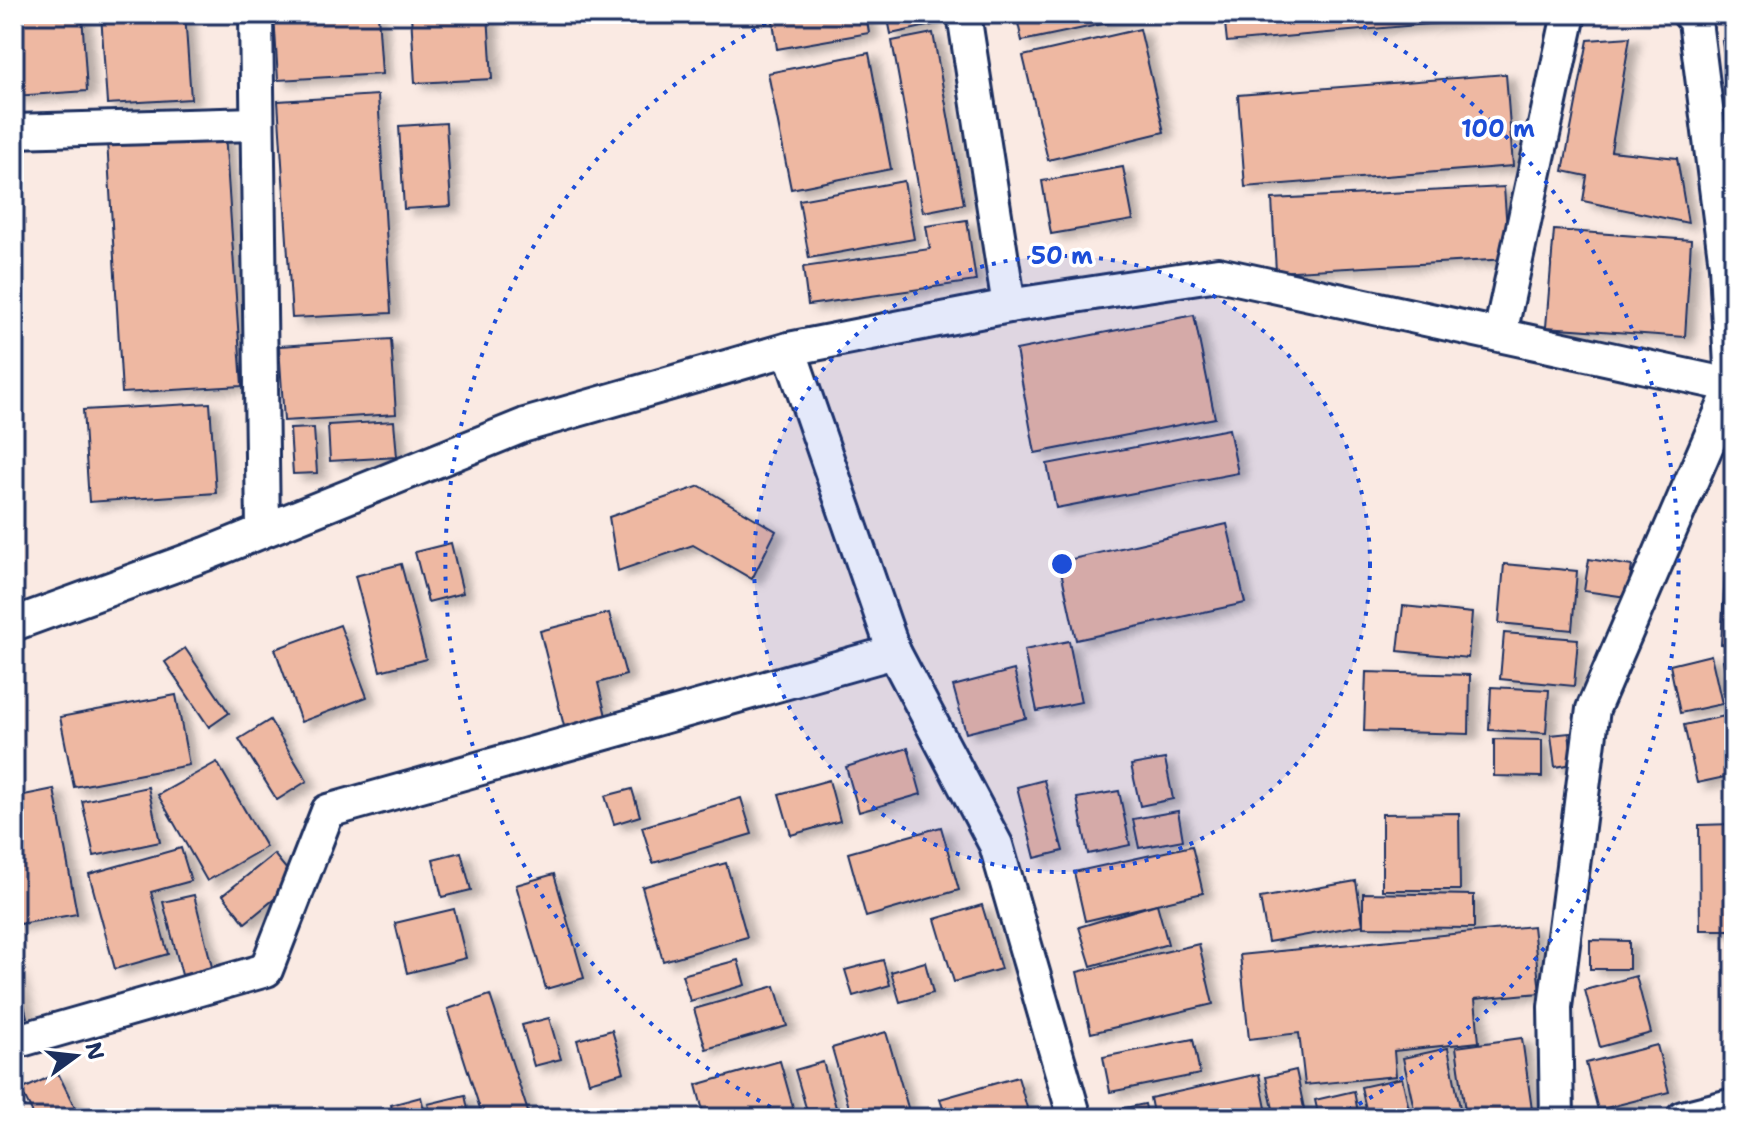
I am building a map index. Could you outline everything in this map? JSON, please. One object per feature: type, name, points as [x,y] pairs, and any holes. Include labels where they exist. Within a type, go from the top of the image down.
[{"type":"street","points":[[256,14],[263,530]]},
{"type":"street","points":[[964,14],[1009,306]]},
{"type":"street","points":[[1500,334],[1569,14]]},
{"type":"street","points":[[1557,1118],[1555,1007],[1593,709],[1733,386],[1726,266],[1695,21],[1689,14]]},
{"type":"street","points":[[14,131],[256,124]]},
{"type":"street","points":[[14,624],[263,530],[525,425],[789,349],[1009,306],[1218,274],[1733,386]]},
{"type":"street","points":[[789,349],[894,652],[996,845],[1075,1118]]},
{"type":"street","points":[[14,1042],[266,970],[328,811],[894,652]]},
{"type":"street","points":[[1683,1118],[1734,1105]]},
{"type":"building","points":[[14,14],[82,14],[87,91],[14,96]]},
{"type":"building","points":[[101,14],[185,14],[191,99],[107,104]]},
{"type":"building","points":[[274,14],[378,14],[382,74],[278,80]]},
{"type":"building","points":[[411,14],[488,14],[492,79],[415,83]]},
{"type":"building","points":[[772,14],[866,14],[869,33],[777,49]]},
{"type":"building","points":[[887,14],[930,14],[932,25],[891,34]]},
{"type":"building","points":[[1016,14],[1150,14],[1022,41]]},
{"type":"building","points":[[1224,14],[1540,14],[1227,42]]},
{"type":"building","points":[[1140,29],[1164,132],[1048,160],[1023,56]]},
{"type":"building","points":[[933,33],[964,204],[923,212],[892,41]]},
{"type":"building","points":[[1630,37],[1611,151],[1677,158],[1688,223],[1583,201],[1587,176],[1563,171],[1588,40]]},
{"type":"building","points":[[1734,39],[1734,113],[1722,41]]},
{"type":"building","points":[[869,53],[891,169],[791,189],[768,73]]},
{"type":"building","points":[[1506,74],[1513,166],[1245,187],[1238,95]]},
{"type":"building","points":[[378,95],[391,313],[292,318],[278,101]]},
{"type":"building","points":[[446,123],[451,206],[404,209],[399,126]]},
{"type":"building","points":[[225,133],[242,386],[122,393],[107,140]]},
{"type":"building","points":[[1123,167],[1133,220],[1051,234],[1042,181]]},
{"type":"building","points":[[904,181],[914,239],[809,258],[799,200]]},
{"type":"building","points":[[1504,187],[1509,259],[1276,272],[1272,199]]},
{"type":"building","points":[[967,220],[976,281],[808,305],[803,267],[930,249],[926,226]]},
{"type":"building","points":[[1554,230],[1691,240],[1685,337],[1546,327]]},
{"type":"building","points":[[1194,315],[1215,418],[1035,453],[1016,350]]},
{"type":"building","points":[[391,339],[396,414],[284,421],[279,346]]},
{"type":"building","points":[[210,403],[216,493],[89,502],[83,410]]},
{"type":"building","points":[[394,421],[397,457],[330,461],[328,425]]},
{"type":"building","points":[[314,428],[317,473],[293,474],[290,429]]},
{"type":"building","points":[[1229,429],[1238,473],[1056,508],[1047,464]]},
{"type":"building","points":[[700,486],[776,531],[752,579],[693,545],[618,571],[609,517]]},
{"type":"building","points":[[1227,524],[1245,603],[1076,640],[1059,562]]},
{"type":"building","points":[[451,543],[463,593],[428,602],[415,552]]},
{"type":"building","points":[[1589,559],[1632,566],[1627,597],[1584,591]]},
{"type":"building","points":[[401,564],[426,659],[380,671],[355,576]]},
{"type":"building","points":[[1504,564],[1577,571],[1572,630],[1499,623]]},
{"type":"building","points":[[1725,571],[1734,572],[1734,645],[1721,644]]},
{"type":"building","points":[[1403,606],[1472,613],[1468,658],[1398,651]]},
{"type":"building","points":[[609,613],[626,675],[598,683],[607,720],[565,730],[540,631]]},
{"type":"building","points":[[340,625],[367,697],[301,722],[275,649]]},
{"type":"building","points":[[1504,633],[1578,639],[1574,686],[1500,679]]},
{"type":"building","points":[[1069,641],[1081,702],[1037,711],[1024,650]]},
{"type":"building","points":[[185,648],[229,713],[209,727],[165,662]]},
{"type":"building","points":[[1711,655],[1722,704],[1680,713],[1670,665]]},
{"type":"building","points":[[1734,658],[1734,703],[1731,703],[1723,660]]},
{"type":"building","points":[[1014,670],[1026,718],[966,733],[953,686]]},
{"type":"building","points":[[1366,672],[1470,675],[1469,734],[1364,731]]},
{"type":"building","points":[[1491,687],[1549,690],[1546,733],[1489,730]]},
{"type":"building","points":[[176,695],[189,765],[74,787],[60,717]]},
{"type":"building","points":[[1734,714],[1734,775],[1697,783],[1684,725]]},
{"type":"building","points":[[270,720],[307,781],[277,800],[239,739]]},
{"type":"building","points":[[1569,733],[1573,764],[1555,767],[1551,735]]},
{"type":"building","points":[[1494,739],[1542,740],[1542,777],[1494,776]]},
{"type":"building","points":[[908,748],[921,794],[859,812],[846,767]]},
{"type":"building","points":[[1165,759],[1173,799],[1140,806],[1131,765]]},
{"type":"building","points":[[217,762],[266,847],[207,881],[158,795]]},
{"type":"building","points":[[829,780],[840,821],[791,835],[779,794]]},
{"type":"building","points":[[1044,780],[1063,851],[1035,858],[1017,787]]},
{"type":"building","points":[[148,787],[160,842],[94,856],[82,801]]},
{"type":"building","points":[[54,789],[77,914],[14,925],[14,797]]},
{"type":"building","points":[[632,789],[640,816],[614,824],[605,796]]},
{"type":"building","points":[[1119,791],[1130,845],[1088,854],[1077,798]]},
{"type":"building","points":[[741,798],[752,834],[653,863],[642,827]]},
{"type":"building","points":[[1178,811],[1183,840],[1139,848],[1133,819]]},
{"type":"building","points":[[1459,813],[1460,890],[1382,890],[1382,814]]},
{"type":"building","points":[[1734,824],[1734,930],[1700,930],[1699,825]]},
{"type":"building","points":[[941,827],[959,890],[866,917],[848,853]]},
{"type":"building","points":[[1192,846],[1203,893],[1085,921],[1074,872]]},
{"type":"building","points":[[181,848],[191,881],[151,892],[168,954],[115,969],[89,874]]},
{"type":"building","points":[[461,852],[471,890],[442,897],[433,859]]},
{"type":"building","points":[[274,854],[296,881],[245,923],[223,895]]},
{"type":"building","points":[[726,863],[747,937],[663,961],[642,887]]},
{"type":"building","points":[[554,874],[584,978],[546,989],[516,885]]},
{"type":"building","points":[[1356,881],[1363,925],[1268,942],[1260,898]]},
{"type":"building","points":[[1363,893],[1474,895],[1474,928],[1363,927]]},
{"type":"building","points":[[194,895],[212,967],[182,975],[163,902]]},
{"type":"building","points":[[1157,904],[1168,944],[1091,966],[1079,927]]},
{"type":"building","points":[[982,905],[1001,969],[954,982],[935,919]]},
{"type":"building","points":[[454,909],[466,958],[407,973],[395,923]]},
{"type":"building","points":[[1533,926],[1540,993],[1475,999],[1479,1042],[1394,1051],[1396,1076],[1305,1085],[1299,1033],[1249,1039],[1240,955]]},
{"type":"building","points":[[1590,940],[1629,941],[1629,969],[1590,969]]},
{"type":"building","points":[[1199,944],[1213,1004],[1091,1033],[1077,972]]},
{"type":"building","points":[[738,960],[745,985],[690,1001],[682,975]]},
{"type":"building","points":[[883,960],[890,985],[853,996],[845,970]]},
{"type":"building","points":[[925,962],[933,993],[900,1002],[891,972]]},
{"type":"building","points":[[14,966],[27,1017],[14,1020]]},
{"type":"building","points":[[1636,976],[1651,1033],[1600,1047],[1585,990]]},
{"type":"building","points":[[775,986],[787,1026],[706,1049],[694,1009]]},
{"type":"building","points":[[490,995],[530,1118],[483,1118],[448,1009]]},
{"type":"building","points":[[549,1018],[561,1059],[534,1066],[522,1025]]},
{"type":"building","points":[[612,1030],[624,1072],[589,1082],[577,1040]]},
{"type":"building","points":[[886,1032],[911,1118],[852,1118],[832,1048]]},
{"type":"building","points":[[1522,1038],[1533,1117],[1466,1118],[1456,1047]]},
{"type":"building","points":[[1193,1039],[1200,1074],[1110,1092],[1103,1057]]},
{"type":"building","points":[[1657,1045],[1669,1092],[1598,1110],[1586,1063]]},
{"type":"building","points":[[1448,1048],[1462,1118],[1416,1118],[1403,1058]]},
{"type":"building","points":[[780,1061],[796,1118],[705,1118],[696,1085]]},
{"type":"building","points":[[823,1062],[839,1118],[809,1118],[795,1070]]},
{"type":"building","points":[[1296,1070],[1306,1118],[1275,1118],[1266,1077]]},
{"type":"building","points":[[58,1073],[80,1118],[35,1118],[21,1090]]},
{"type":"building","points":[[1259,1074],[1268,1118],[1154,1118],[1150,1098]]},
{"type":"building","points":[[1018,1077],[1030,1118],[946,1118],[940,1099]]},
{"type":"building","points":[[1402,1078],[1411,1118],[1368,1118],[1361,1087]]},
{"type":"building","points":[[1354,1091],[1359,1118],[1319,1118],[1315,1100]]},
{"type":"building","points":[[465,1095],[470,1118],[432,1118],[428,1104]]},
{"type":"building","points":[[421,1097],[426,1118],[394,1118],[391,1105]]},
{"type":"building","points":[[1145,1104],[1148,1118],[1112,1118],[1110,1111]]}]
